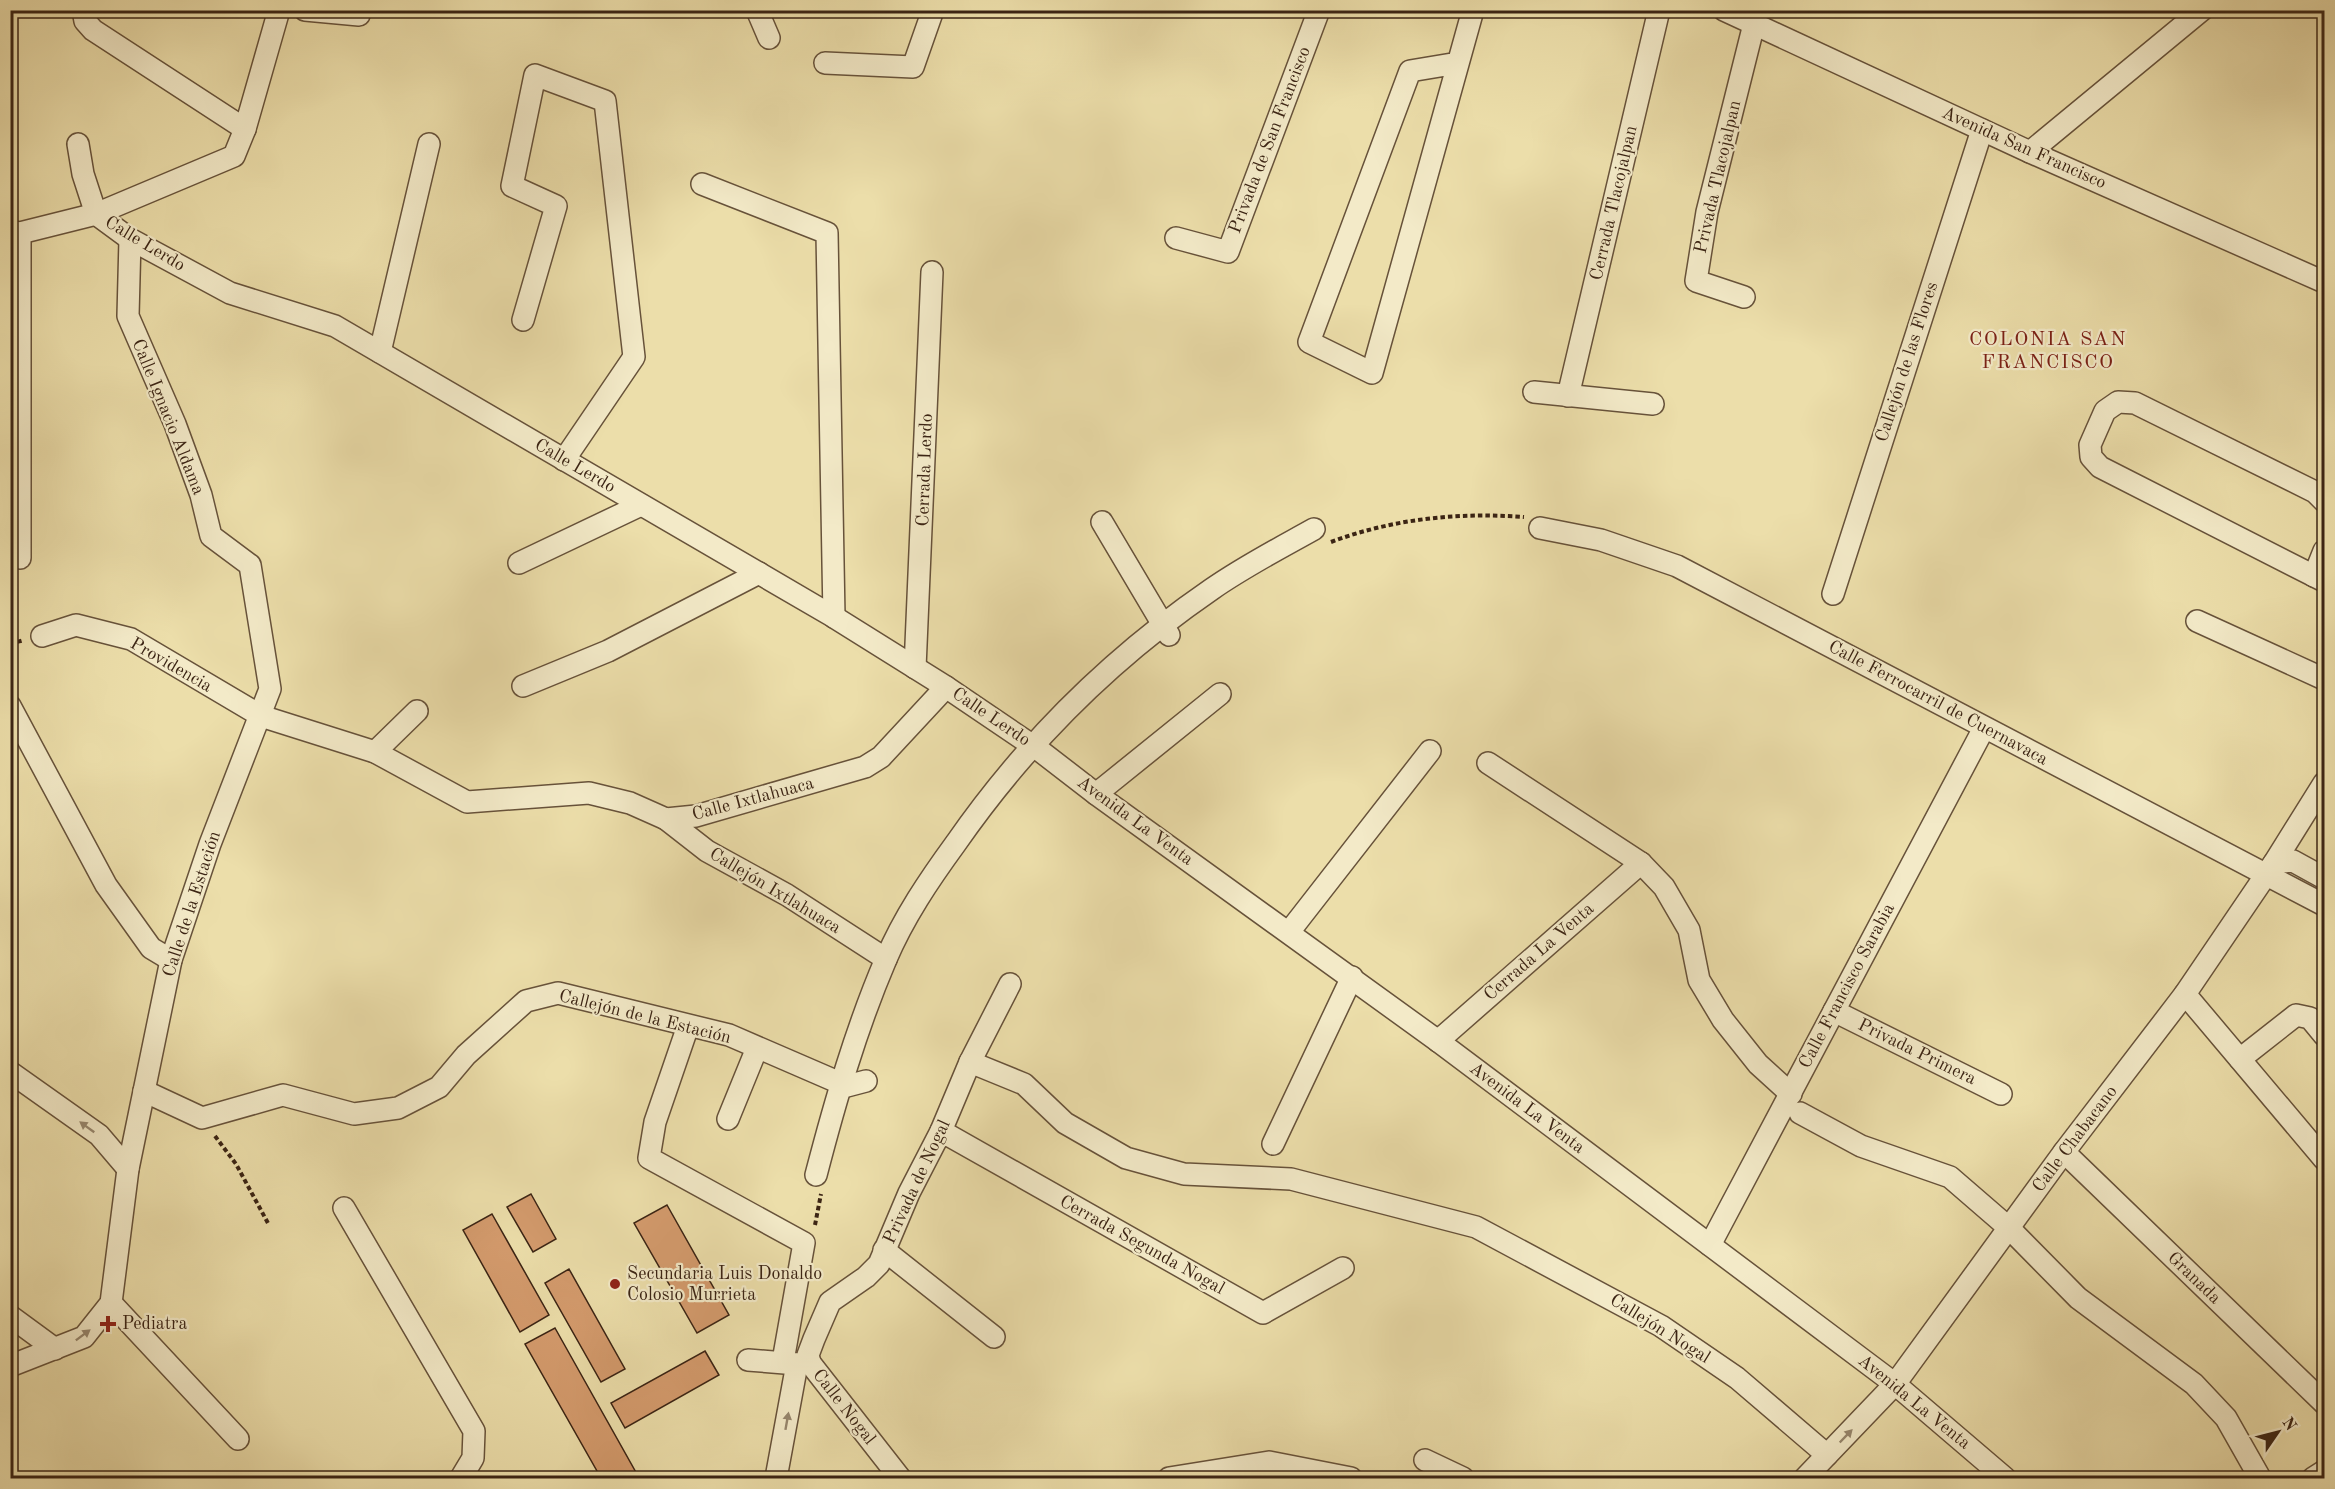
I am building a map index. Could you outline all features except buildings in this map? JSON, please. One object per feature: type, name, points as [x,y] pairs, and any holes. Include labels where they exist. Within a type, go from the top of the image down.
[{"type":"street","points":[[83,10],[85,21],[93,30],[245,129]]},
{"type":"street","points":[[20,558],[14,236],[96,214],[234,156],[245,129],[279,10]]},
{"type":"street","points":[[305,10],[359,15]]},
{"type":"street","points":[[757,10],[769,38]]},
{"type":"street","points":[[825,63],[913,68],[933,10]]},
{"type":"street","name":"Privada de San Francisco","points":[[1176,238],[1228,252],[1319,10]]},
{"type":"street","points":[[1458,63],[1410,71],[1309,342],[1372,373],[1473,10]]},
{"type":"street","name":"Cerrada Tlacojalpan","points":[[1568,396],[1659,10]]},
{"type":"street","name":"Avenida San Francisco","points":[[1724,10],[2030,152],[2325,282]]},
{"type":"street","points":[[2030,152],[2202,10]]},
{"type":"street","name":"Privada Tlacojalpan","points":[[1744,297],[1696,281],[1707,212],[1754,24]]},
{"type":"street","points":[[523,320],[556,206],[512,186],[535,75],[605,101],[634,357],[564,460]]},
{"type":"street","name":"Callejón de las Flores","points":[[1833,594],[1982,130]]},
{"type":"street","points":[[78,144],[83,174],[96,214]]},
{"type":"street","points":[[380,352],[429,144]]},
{"type":"street","points":[[702,184],[827,233],[834,617]]},
{"type":"street","name":"Calle Lerdo","points":[[96,214],[130,239],[230,293],[335,326],[834,617],[946,687],[1035,747]]},
{"type":"street","name":"Calle Ignacio Aldama","points":[[130,239],[128,316],[175,424],[201,495],[211,536],[250,566],[270,689],[261,716]]},
{"type":"street","name":"Cerrada Lerdo","points":[[915,668],[932,272]]},
{"type":"street","points":[[1533,392],[1653,404]]},
{"type":"street","points":[[2325,501],[2315,492],[2135,403],[2118,402],[2105,411],[2090,445],[2091,457],[2100,467],[2319,578],[2325,551]]},
{"type":"street","points":[[519,563],[641,505]]},
{"type":"street","points":[[1102,522],[1166,630]]},
{"type":"street","name":"Calle Ferrocarril de Cuernavaca","points":[[1534,523],[1602,540],[1677,566],[1984,728],[2270,869],[2325,905]]},
{"type":"street","points":[[819,1181],[840,1083],[886,959],[914,902],[994,788],[1035,747],[1068,706],[1166,630],[1213,588],[1322,536]]},
{"type":"street","points":[[523,686],[608,651],[759,573]]},
{"type":"street","points":[[2197,621],[2325,678]]},
{"type":"street","name":"Providencia","points":[[42,636],[76,625],[131,639],[261,716]]},
{"type":"street","name":"Calle Ixtlahuaca","points":[[261,716],[375,752],[467,802],[589,793],[630,803],[666,819],[696,816],[865,768],[881,757],[946,687]]},
{"type":"street","points":[[1096,794],[1220,694]]},
{"type":"street","points":[[10,706],[106,885],[151,948],[171,960]]},
{"type":"street","points":[[375,752],[417,711]]},
{"type":"street","name":"Calle de la Estación","points":[[111,1303],[128,1168],[171,960],[210,844],[261,716]]},
{"type":"street","name":"Calle Francisco Sarabia","points":[[1710,1245],[1796,1104],[1834,1011],[1984,728]]},
{"type":"street","name":"Avenida La Venta","points":[[1035,747],[1096,794],[1352,977],[1895,1384],[2005,1479]]},
{"type":"street","points":[[1289,932],[1430,751]]},
{"type":"street","points":[[1488,763],[1641,863],[1664,887],[1689,930],[1699,980],[1723,1020],[1758,1064],[1796,1104],[1862,1146],[1950,1177],[2009,1228],[2078,1298],[2194,1384],[2226,1418],[2260,1479]]},
{"type":"street","name":"Calle Chabacano","points":[[1806,1479],[1895,1384],[2064,1152],[2185,993],[2270,869],[2325,783]]},
{"type":"street","name":"Callejón Ixtlahuaca","points":[[666,819],[708,851],[787,895],[886,959]]},
{"type":"street","points":[[2270,869],[2293,861],[2325,878]]},
{"type":"street","name":"Cerrada La Venta","points":[[1438,1041],[1641,863]]},
{"type":"street","points":[[1273,1144],[1352,977]]},
{"type":"street","name":"Privada de Nogal","points":[[797,1363],[808,1355],[830,1302],[873,1271],[941,1131],[970,1062],[1010,984]]},
{"type":"street","name":"Callejón de la Estación","points":[[201,1118],[283,1095],[354,1114],[398,1108],[439,1087],[500,1022],[526,1001],[558,993],[729,1035],[847,1086],[866,1081]]},
{"type":"street","points":[[2185,993],[2325,1159]]},
{"type":"street","name":"Privada Primera","points":[[1834,1011],[2001,1094]]},
{"type":"street","points":[[2240,1059],[2296,1015],[2310,1018],[2325,1035]]},
{"type":"street","points":[[688,1026],[655,1122],[650,1158],[804,1243],[797,1363],[776,1479]]},
{"type":"street","points":[[728,1119],[757,1048]]},
{"type":"street","name":"Callejón Nogal","points":[[970,1062],[1024,1084],[1065,1123],[1126,1158],[1184,1174],[1291,1179],[1476,1227],[1661,1326],[1737,1378],[1827,1455]]},
{"type":"street","points":[[10,1072],[99,1136],[128,1168]]},
{"type":"street","points":[[144,1091],[201,1118]]},
{"type":"street","name":"Cerrada Segunda Nogal","points":[[941,1131],[1263,1313],[1343,1268]]},
{"type":"street","name":"Granada","points":[[2064,1152],[2325,1403]]},
{"type":"street","points":[[344,1208],[474,1431],[473,1458],[461,1479]]},
{"type":"street","points":[[884,1250],[994,1337]]},
{"type":"street","points":[[10,1366],[84,1337],[111,1303],[238,1439]]},
{"type":"street","points":[[10,1316],[55,1349]]},
{"type":"street","points":[[748,1360],[797,1363]]},
{"type":"street","name":"Calle Nogal","points":[[797,1363],[900,1479]]},
{"type":"street","points":[[1425,1460],[1463,1479]]},
{"type":"street","points":[[1169,1479],[1269,1462],[1351,1479]]},
{"type":"street","points":[[2313,1479],[2325,1471]]},
{"type":"path","points":[[1322,536],[1439,517],[1534,523]]},
{"type":"path","points":[[201,1118],[236,1164],[269,1225]]},
{"type":"path","points":[[813,1233],[819,1181]]},
{"type":"place","name":"Secundaria Luis Donaldo Colosio Murrieta","points":[[615,1284]]},
{"type":"place","name":"Pediatra","points":[[108,1324]]},
{"type":"district","name":"COLONIA SAN FRANCISCO","points":[[2048,352]]}]
